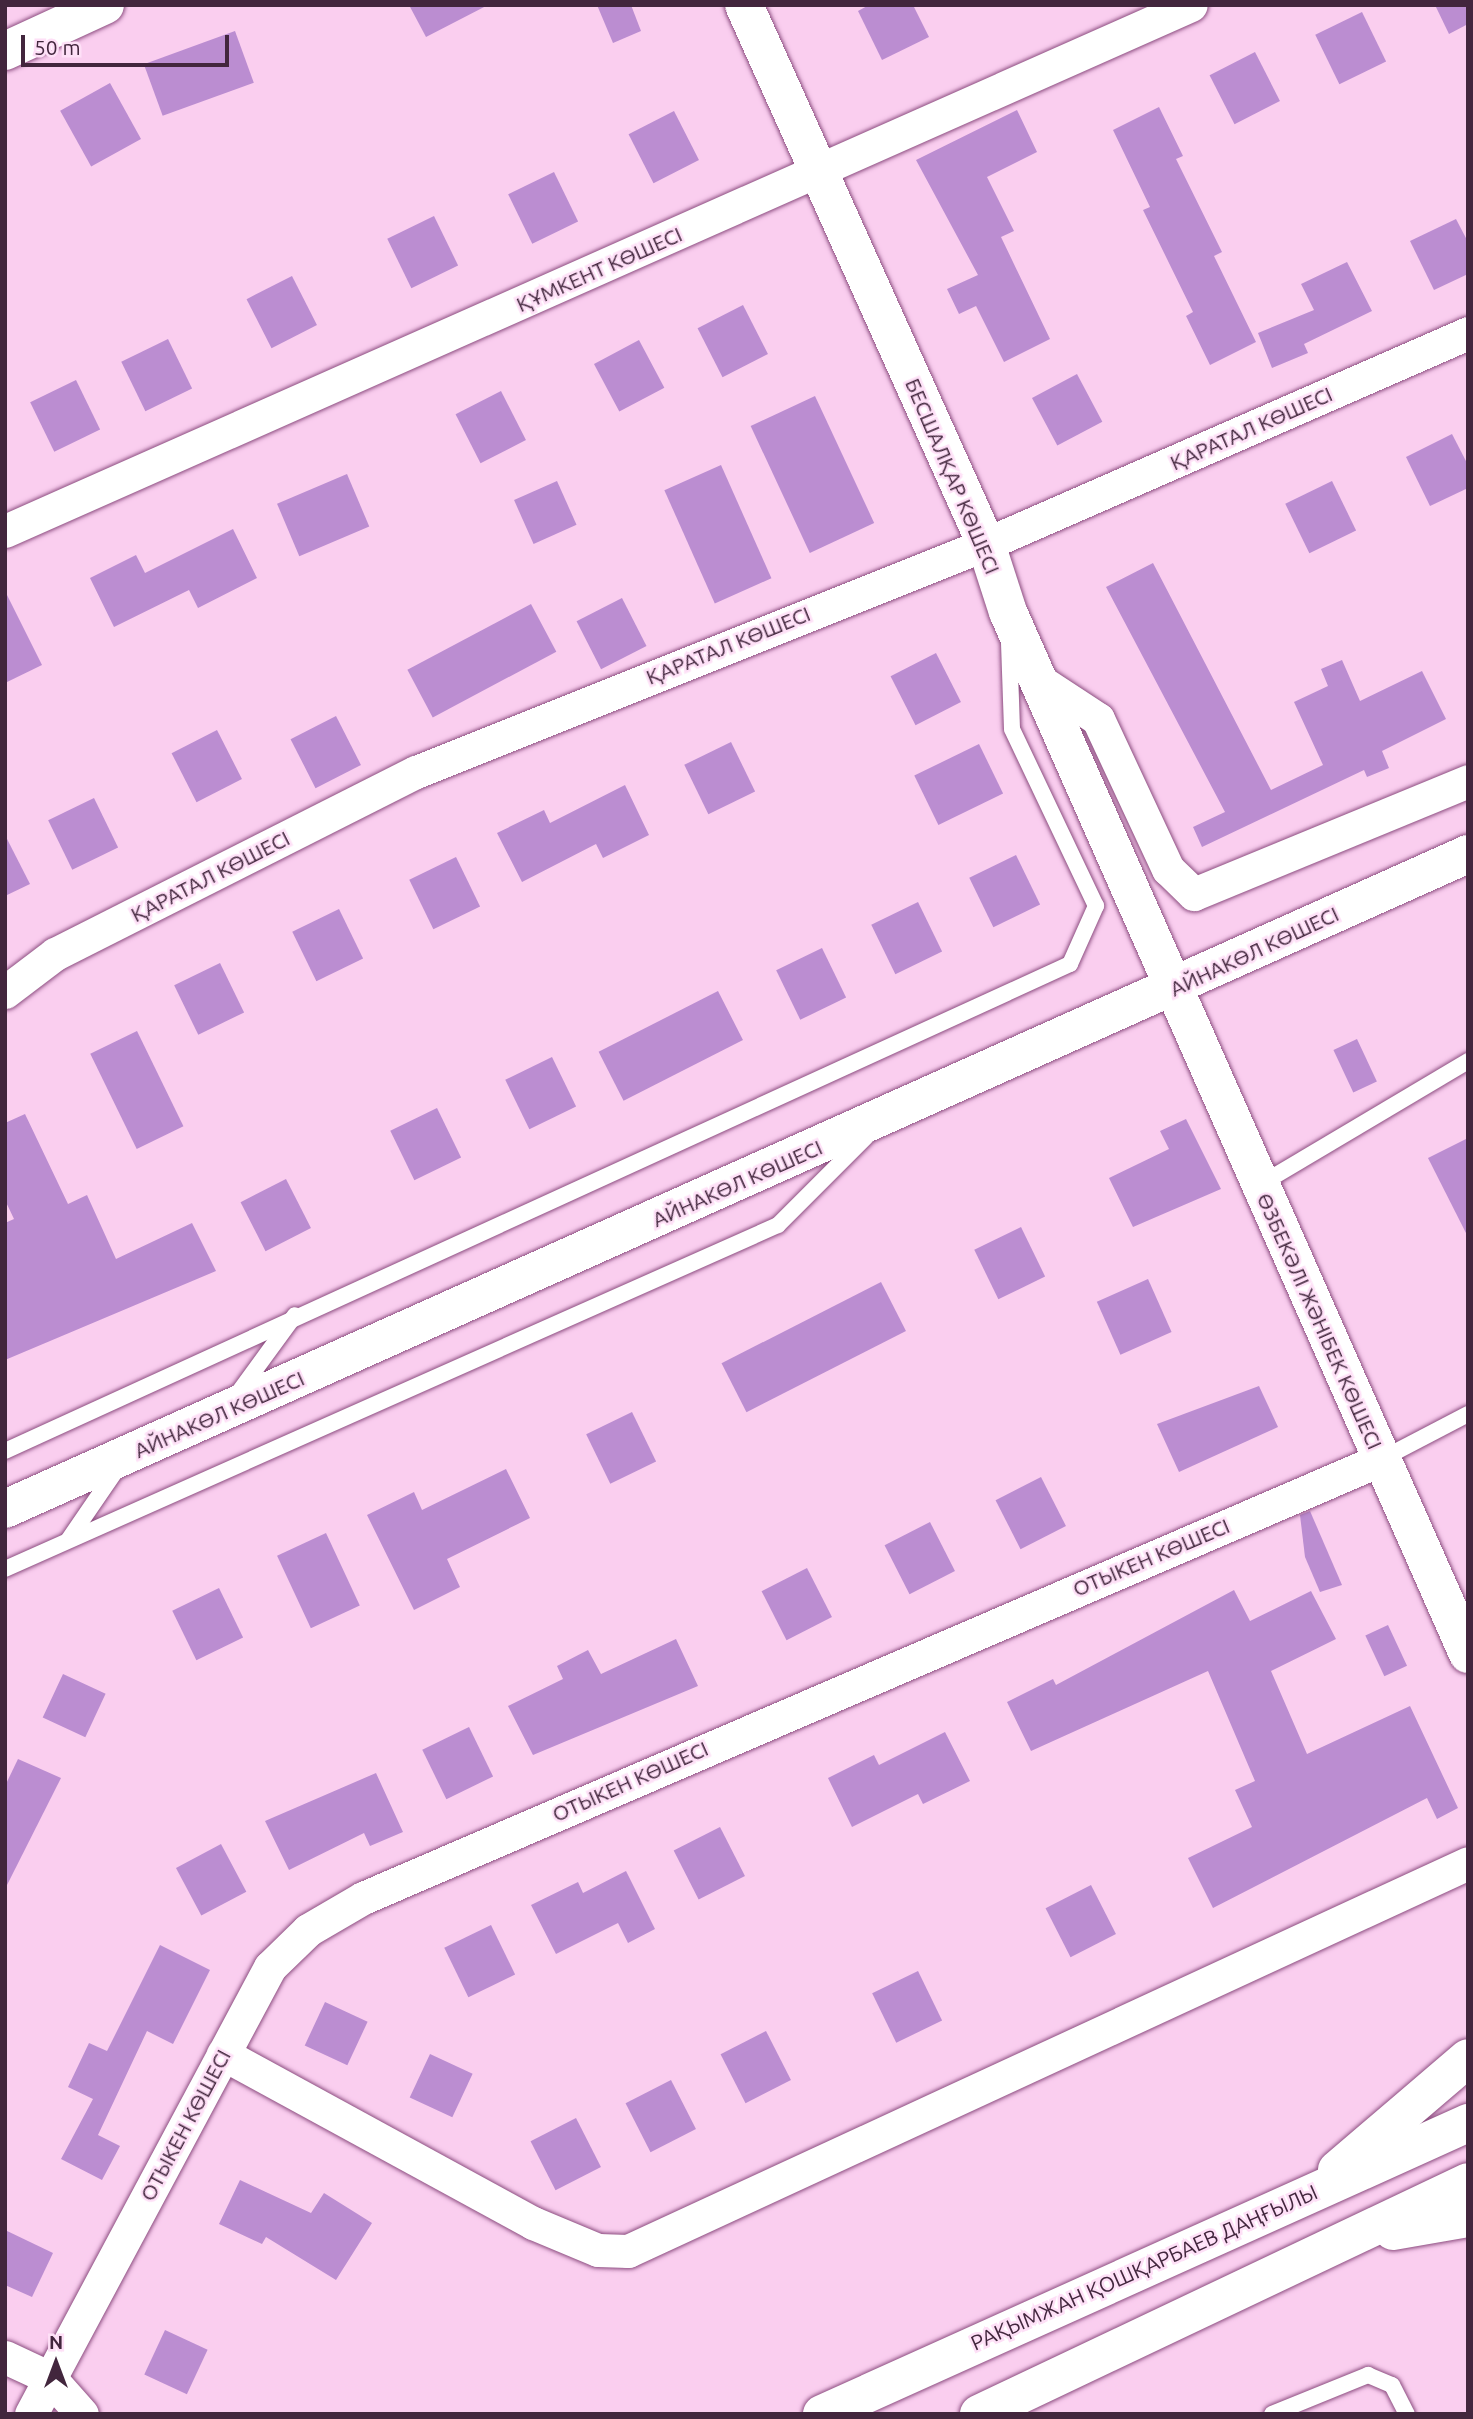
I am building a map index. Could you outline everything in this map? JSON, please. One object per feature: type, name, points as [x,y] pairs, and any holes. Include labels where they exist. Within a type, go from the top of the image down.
[{"type":"main road","points":[[5,51],[105,5]]},
{"type":"main road","name":"БЕСШАЛҚАР КӨШЕСІ","points":[[744,5],[816,172],[986,544],[1008,612],[1173,987]]},
{"type":"main road","name":"АЙНАКӨЛ КӨШЕСІ","points":[[5,1509],[1468,854]]},
{"type":"main road","name":"ӨЗБЕКӘЛІ ЖӘНІБЕК КӨШЕСІ","points":[[1173,987],[1468,1654]]},
{"type":"main road","points":[[1317,2189],[1468,2058]]},
{"type":"main road","name":"РАҚЫМЖАН ҚОШҚАРБАЕВ ДАҢҒЫЛЫ","points":[[822,2414],[1468,2123]]},
{"type":"main road","points":[[979,2414],[1468,2182]]},
{"type":"main road","points":[[1347,2239],[1468,2218]]},
{"type":"street","name":"ҚҰМКЕНТ КӨШЕСІ","points":[[5,531],[1191,5]]},
{"type":"street","name":"ҚАРАТАЛ КӨШЕСІ","points":[[5,992],[55,954],[416,772],[986,544],[1468,333]]},
{"type":"street","points":[[1037,679],[1098,719],[1168,869],[1194,894],[1468,780]]},
{"type":"street","name":"ОТЫКЕН КӨШЕСІ","points":[[31,2414],[223,2054],[283,1951],[363,1898],[1382,1459]]},
{"type":"street","points":[[223,2054],[533,2223],[598,2250],[628,2251],[1468,1863]]},
{"type":"street","points":[[5,2357],[50,2378],[82,2414]]},
{"type":"lane","points":[[5,1451],[297,1313],[1070,964],[1096,906],[1012,729],[1008,612]]},
{"type":"lane","points":[[1259,1185],[1468,1061]]},
{"type":"lane","points":[[5,1569],[778,1225],[888,1115]]},
{"type":"lane","points":[[224,1412],[297,1313]]},
{"type":"lane","name":"ОТЫКЕН КӨШЕСІ","points":[[1382,1459],[1468,1414]]},
{"type":"lane","points":[[69,1539],[125,1456]]},
{"type":"lane","points":[[1272,2414],[1368,2375],[1392,2385],[1407,2414]]},
{"type":"building","points":[[409,5],[488,5],[426,37]]},
{"type":"building","points":[[597,5],[631,5],[641,31],[613,43]]},
{"type":"building","points":[[869,5],[913,5],[929,37],[882,60],[858,11]]},
{"type":"building","points":[[1435,5],[1468,5],[1468,24],[1449,34]]},
{"type":"building","points":[[1362,12],[1386,61],[1339,84],[1315,35]]},
{"type":"building","points":[[235,31],[254,83],[163,116],[144,64]]},
{"type":"building","points":[[1255,52],[1280,101],[1235,124],[1210,75]]},
{"type":"building","points":[[110,83],[141,139],[91,167],[60,111]]},
{"type":"building","points":[[1159,107],[1183,156],[1176,159],[1222,252],[1214,256],[1256,342],[1210,365],[1186,316],[1193,312],[1143,210],[1150,207],[1113,130]]},
{"type":"building","points":[[1017,110],[1037,152],[987,177],[1014,231],[1001,237],[1050,339],[1004,362],[976,306],[959,314],[947,289],[978,275],[916,160]]},
{"type":"building","points":[[674,111],[699,160],[654,183],[629,134]]},
{"type":"building","points":[[554,172],[578,221],[532,244],[508,194]]},
{"type":"building","points":[[434,216],[458,265],[411,288],[387,239]]},
{"type":"building","points":[[1456,219],[1468,242],[1468,274],[1434,290],[1410,241]]},
{"type":"building","points":[[1347,262],[1372,311],[1304,344],[1308,353],[1272,368],[1258,333],[1314,310],[1301,284]]},
{"type":"building","points":[[292,276],[317,325],[272,348],[247,299]]},
{"type":"building","points":[[743,305],[768,354],[723,377],[698,328]]},
{"type":"building","points":[[168,339],[192,388],[145,411],[121,362]]},
{"type":"building","points":[[639,340],[664,388],[619,412],[594,364]]},
{"type":"building","points":[[1077,374],[1102,422],[1057,446],[1032,398]]},
{"type":"building","points":[[76,380],[100,429],[54,452],[30,402]]},
{"type":"building","points":[[501,391],[526,440],[481,463],[456,414]]},
{"type":"building","points":[[815,396],[874,523],[810,553],[751,426]]},
{"type":"building","points":[[1452,434],[1468,465],[1468,488],[1430,506],[1406,457]]},
{"type":"building","points":[[721,465],[771,578],[715,603],[664,490]]},
{"type":"building","points":[[347,474],[369,526],[299,556],[277,504]]},
{"type":"building","points":[[557,481],[577,525],[534,544],[514,500]]},
{"type":"building","points":[[1332,481],[1356,530],[1309,553],[1285,504]]},
{"type":"building","points":[[233,529],[257,578],[198,608],[189,590],[114,627],[90,578],[136,555],[145,573]]},
{"type":"building","points":[[1153,563],[1271,790],[1323,765],[1294,702],[1328,686],[1321,669],[1342,660],[1360,701],[1422,671],[1446,719],[1382,751],[1389,768],[1367,777],[1364,770],[1202,847],[1193,827],[1225,812],[1106,587]]},
{"type":"building","points":[[5,591],[42,665],[5,683]]},
{"type":"building","points":[[622,598],[647,646],[601,669],[577,621]]},
{"type":"building","points":[[531,604],[556,652],[433,717],[407,670]]},
{"type":"building","points":[[936,653],[961,702],[916,725],[891,676]]},
{"type":"building","points":[[336,716],[361,765],[316,788],[291,739]]},
{"type":"building","points":[[217,730],[242,779],[197,802],[172,753]]},
{"type":"building","points":[[731,742],[755,791],[708,814],[684,765]]},
{"type":"building","points":[[979,744],[1003,793],[938,825],[914,776]]},
{"type":"building","points":[[625,785],[649,835],[603,858],[596,844],[522,882],[497,833],[544,810],[550,823]]},
{"type":"building","points":[[94,798],[118,847],[72,870],[48,820]]},
{"type":"building","points":[[5,835],[30,884],[5,896]]},
{"type":"building","points":[[1016,855],[1040,904],[993,927],[969,878]]},
{"type":"building","points":[[456,857],[480,906],[433,929],[409,880]]},
{"type":"building","points":[[918,902],[942,951],[895,974],[871,925]]},
{"type":"building","points":[[339,909],[363,958],[316,981],[292,932]]},
{"type":"building","points":[[822,948],[846,997],[800,1020],[776,970]]},
{"type":"building","points":[[220,963],[244,1012],[198,1035],[174,985]]},
{"type":"building","points":[[718,991],[743,1040],[624,1101],[599,1052]]},
{"type":"building","points":[[137,1031],[183,1126],[137,1149],[90,1054]]},
{"type":"building","points":[[1357,1039],[1377,1082],[1353,1093],[1333,1050]]},
{"type":"building","points":[[552,1057],[576,1106],[529,1129],[505,1080]]},
{"type":"building","points":[[437,1108],[461,1157],[414,1180],[390,1131]]},
{"type":"building","points":[[25,1114],[68,1204],[87,1195],[116,1259],[192,1223],[216,1271],[5,1360],[5,1223],[14,1219],[5,1200],[5,1123]]},
{"type":"building","points":[[1186,1119],[1221,1189],[1133,1227],[1109,1178],[1169,1149],[1160,1131]]},
{"type":"building","points":[[1468,1138],[1468,1237],[1428,1158]]},
{"type":"building","points":[[286,1179],[311,1228],[266,1251],[241,1202]]},
{"type":"building","points":[[1021,1227],[1045,1276],[998,1299],[974,1250]]},
{"type":"building","points":[[1148,1279],[1172,1332],[1120,1355],[1097,1302]]},
{"type":"building","points":[[881,1282],[906,1331],[746,1412],[722,1363]]},
{"type":"building","points":[[1259,1386],[1278,1427],[1179,1472],[1157,1424]]},
{"type":"building","points":[[632,1412],[656,1461],[610,1484],[586,1434]]},
{"type":"building","points":[[506,1469],[530,1518],[447,1559],[460,1587],[414,1610],[367,1515],[414,1492],[422,1510]]},
{"type":"building","points":[[1041,1477],[1066,1526],[1021,1549],[996,1500]]},
{"type":"building","points":[[1310,1511],[1342,1585],[1320,1592],[1305,1557],[1300,1515]]},
{"type":"building","points":[[930,1522],[955,1571],[910,1594],[885,1545]]},
{"type":"building","points":[[326,1533],[360,1606],[311,1628],[277,1556]]},
{"type":"building","points":[[807,1568],[832,1617],[787,1640],[762,1591]]},
{"type":"building","points":[[219,1588],[243,1637],[196,1660],[172,1611]]},
{"type":"building","points":[[1234,1590],[1250,1621],[1311,1591],[1336,1639],[1271,1671],[1307,1754],[1410,1706],[1458,1808],[1437,1819],[1427,1798],[1213,1908],[1188,1858],[1252,1827],[1235,1790],[1255,1781],[1208,1671],[1031,1751],[1007,1702],[1053,1679],[1056,1685]]},
{"type":"building","points":[[1388,1625],[1407,1666],[1384,1676],[1365,1636]]},
{"type":"building","points":[[676,1639],[698,1686],[533,1755],[508,1706],[563,1679],[557,1666],[588,1650],[601,1674]]},
{"type":"building","points":[[63,1674],[106,1694],[85,1737],[43,1718]]},
{"type":"building","points":[[469,1727],[493,1776],[446,1799],[422,1750]]},
{"type":"building","points":[[945,1732],[970,1781],[923,1804],[918,1794],[852,1827],[828,1778],[874,1755],[879,1765]]},
{"type":"building","points":[[18,1759],[61,1778],[5,1889],[5,1786]]},
{"type":"building","points":[[376,1773],[403,1832],[370,1846],[364,1833],[289,1870],[265,1821]]},
{"type":"building","points":[[720,1827],[745,1876],[699,1900],[674,1851]]},
{"type":"building","points":[[221,1844],[246,1892],[201,1916],[176,1868]]},
{"type":"building","points":[[626,1871],[655,1929],[628,1943],[618,1923],[556,1954],[531,1905],[578,1882],[583,1893]]},
{"type":"building","points":[[1091,1885],[1116,1934],[1071,1957],[1046,1908]]},
{"type":"building","points":[[491,1925],[515,1974],[468,1997],[444,1948]]},
{"type":"building","points":[[160,1945],[210,1970],[173,2044],[147,2031],[98,2135],[120,2146],[102,2180],[61,2159],[93,2099],[68,2087],[89,2043],[107,2051]]},
{"type":"building","points":[[918,1971],[942,2020],[896,2043],[872,1993]]},
{"type":"building","points":[[325,2002],[368,2022],[347,2065],[305,2046]]},
{"type":"building","points":[[766,2031],[791,2080],[746,2103],[721,2054]]},
{"type":"building","points":[[430,2054],[473,2074],[452,2117],[410,2098]]},
{"type":"building","points":[[671,2080],[696,2129],[651,2152],[626,2103]]},
{"type":"building","points":[[576,2118],[601,2167],[556,2190],[531,2141]]},
{"type":"building","points":[[240,2180],[311,2213],[324,2193],[372,2223],[336,2280],[266,2237],[262,2244],[219,2224]]},
{"type":"building","points":[[5,2230],[53,2253],[32,2297],[5,2285]]},
{"type":"building","points":[[165,2330],[208,2350],[187,2394],[144,2374]]}]
